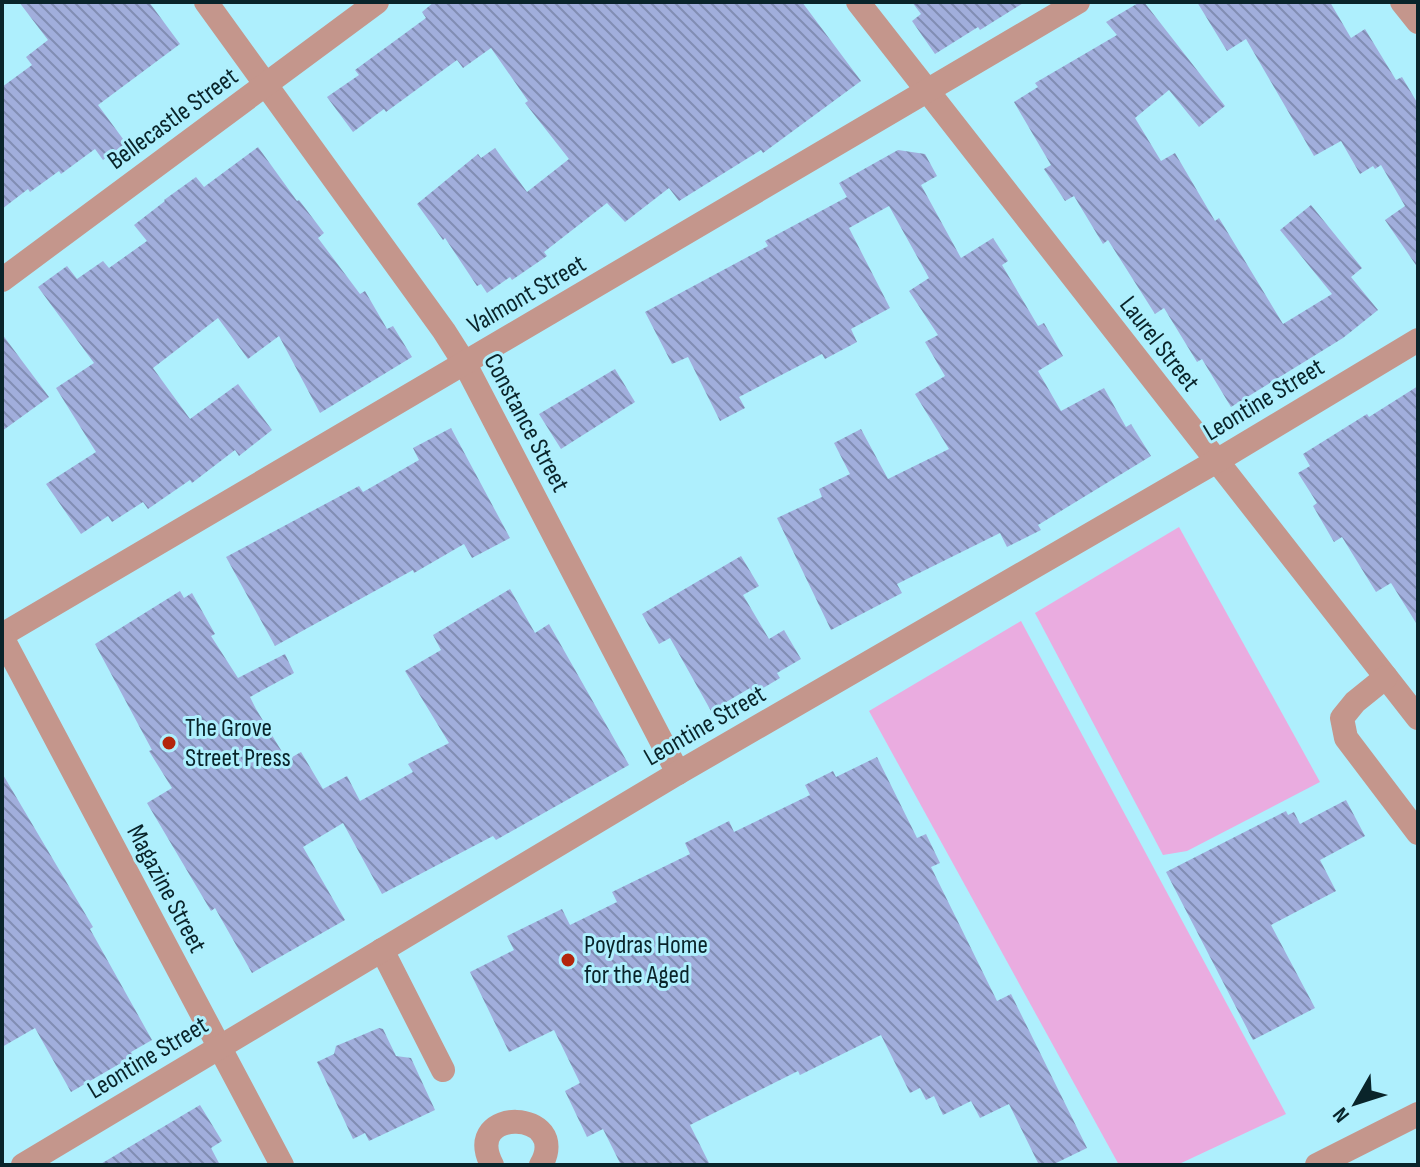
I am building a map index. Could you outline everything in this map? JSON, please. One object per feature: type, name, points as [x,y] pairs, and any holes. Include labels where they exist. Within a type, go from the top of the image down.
[{"type":"street","name":"Constance Street","points":[[206,2],[465,364],[678,773]]},
{"type":"street","name":"Bellecastle Street","points":[[2,280],[377,2]]},
{"type":"street","name":"Laurel Street","points":[[858,2],[1418,718]]},
{"type":"street","name":"Valmont Street","points":[[2,636],[1078,2]]},
{"type":"street","points":[[1402,2],[1418,22]]},
{"type":"street","name":"Leontine Street","points":[[23,1165],[678,773],[1215,462],[1418,340]]},
{"type":"street","name":"Magazine Street","points":[[2,636],[282,1165]]},
{"type":"street","points":[[1386,677],[1355,702],[1342,718],[1346,738],[1416,830]]},
{"type":"street","points":[[382,950],[443,1070]]},
{"type":"street","points":[[1317,1165],[1418,1114]]},
{"type":"street","points":[[492,1165],[487,1151],[492,1132],[500,1125],[517,1120],[526,1122],[541,1133],[546,1150],[541,1165]]},
{"type":"shaded area","points":[[1179,527],[1320,782],[1187,851],[1163,855],[1035,613]]},
{"type":"shaded area","points":[[1021,621],[1286,1114],[1177,1165],[1119,1165],[869,711]]},
{"type":"building","points":[[19,2],[149,2],[180,44],[98,105],[126,143],[103,160],[95,149],[61,174],[59,171],[30,192],[28,189],[2,209],[2,87],[32,65],[26,57],[48,40]]},
{"type":"building","points":[[434,2],[802,2],[861,81],[763,153],[761,150],[679,201],[669,188],[625,222],[607,203],[544,252],[547,256],[487,293],[481,284],[477,286],[445,238],[443,240],[417,204],[478,154],[481,158],[495,148],[527,192],[569,159],[525,103],[528,101],[491,48],[463,68],[457,60],[353,132],[327,97],[359,75],[355,70],[426,18],[422,12]]},
{"type":"building","points":[[912,2],[1025,2],[935,54],[912,21],[921,14]]},
{"type":"building","points":[[1144,2],[1225,106],[1199,127],[1169,90],[1135,118],[1161,161],[1175,153],[1215,221],[1219,218],[1283,324],[1332,294],[1280,230],[1311,205],[1362,268],[1351,277],[1378,310],[1343,338],[1231,407],[1202,359],[1197,362],[1164,308],[1155,314],[1108,240],[1103,244],[1074,196],[1065,201],[1044,169],[1051,165],[1014,102],[1038,87],[1035,83],[1117,35],[1106,22]]},
{"type":"building","points":[[1197,2],[1330,2],[1351,38],[1365,29],[1396,80],[1402,77],[1418,104],[1418,268],[1385,220],[1405,206],[1381,165],[1360,174],[1341,141],[1314,156],[1246,39],[1227,51]]},
{"type":"building","points":[[258,147],[324,233],[318,238],[360,294],[365,291],[387,329],[393,326],[412,357],[320,413],[279,336],[248,359],[218,318],[153,368],[190,419],[238,384],[272,430],[239,456],[235,450],[192,483],[190,480],[148,509],[143,502],[112,522],[108,516],[81,534],[46,484],[96,452],[56,388],[94,363],[38,287],[67,266],[77,279],[103,261],[109,268],[147,241],[134,225],[164,200],[196,177],[204,187]]},
{"type":"building","points":[[898,150],[925,154],[937,176],[921,185],[961,258],[993,238],[1008,261],[1002,265],[1038,326],[1044,323],[1063,356],[1038,371],[1061,411],[1104,388],[1126,427],[1131,424],[1151,456],[1038,525],[1041,530],[1007,547],[1000,533],[897,584],[902,593],[831,630],[777,518],[822,497],[819,489],[850,474],[834,443],[861,429],[888,479],[949,449],[915,394],[945,376],[925,342],[938,335],[909,291],[929,278],[889,206],[849,228],[890,308],[851,329],[857,342],[825,359],[822,354],[739,397],[745,408],[720,421],[688,357],[672,364],[645,312],[768,246],[765,241],[847,197],[839,183]]},
{"type":"building","points":[[2,334],[49,397],[2,431]]},
{"type":"building","points":[[615,369],[635,402],[561,449],[539,414]]},
{"type":"building","points":[[1418,386],[1418,626],[1391,583],[1376,592],[1342,537],[1334,542],[1313,506],[1317,503],[1298,473],[1310,466],[1303,454]]},
{"type":"building","points":[[451,428],[510,538],[472,558],[464,544],[275,646],[226,557],[359,486],[363,492],[419,460],[413,448]]},
{"type":"building","points":[[741,556],[759,586],[743,595],[769,639],[784,630],[801,659],[777,673],[780,678],[753,694],[750,688],[711,711],[670,638],[659,644],[642,614]]},
{"type":"building","points":[[510,589],[535,633],[549,624],[629,765],[496,840],[493,836],[382,894],[343,823],[303,847],[345,920],[252,973],[215,908],[211,911],[147,803],[172,788],[149,751],[152,750],[95,644],[180,591],[184,598],[192,593],[215,634],[211,636],[238,678],[285,654],[294,673],[250,697],[256,709],[287,760],[301,752],[323,789],[347,776],[360,801],[413,772],[408,764],[449,743],[405,671],[441,650],[433,635]]},
{"type":"building","name":"Poydras Home for the Aged","points":[[877,757],[917,838],[926,834],[940,863],[931,867],[997,1001],[1011,994],[1087,1148],[1052,1165],[1039,1165],[1009,1104],[980,1118],[971,1101],[943,1115],[934,1096],[926,1100],[920,1088],[910,1093],[881,1035],[800,1075],[798,1071],[690,1125],[710,1165],[621,1165],[603,1129],[587,1137],[565,1091],[580,1083],[554,1030],[509,1052],[470,972],[514,950],[507,936],[562,909],[570,925],[617,902],[612,892],[690,854],[685,843],[729,821],[734,832],[810,795],[805,785],[833,771],[836,777]]},
{"type":"building","points":[[2,773],[93,927],[90,929],[152,1040],[131,1052],[133,1056],[71,1092],[35,1028],[2,1047]]},
{"type":"building","points":[[1346,800],[1365,836],[1320,860],[1336,891],[1271,925],[1315,1008],[1253,1040],[1166,872],[1286,811],[1288,815],[1294,812],[1300,824]]},
{"type":"building","points":[[383,1029],[396,1056],[411,1058],[435,1110],[369,1141],[365,1133],[353,1139],[317,1062],[334,1054],[336,1046]]},
{"type":"building","points":[[200,1105],[222,1141],[211,1148],[220,1165],[99,1165]]},
{"type":"place","name":"The Grove Street Press","points":[[169,743]]},
{"type":"place","name":"Poydras Home for the Aged","points":[[568,960]]}]
